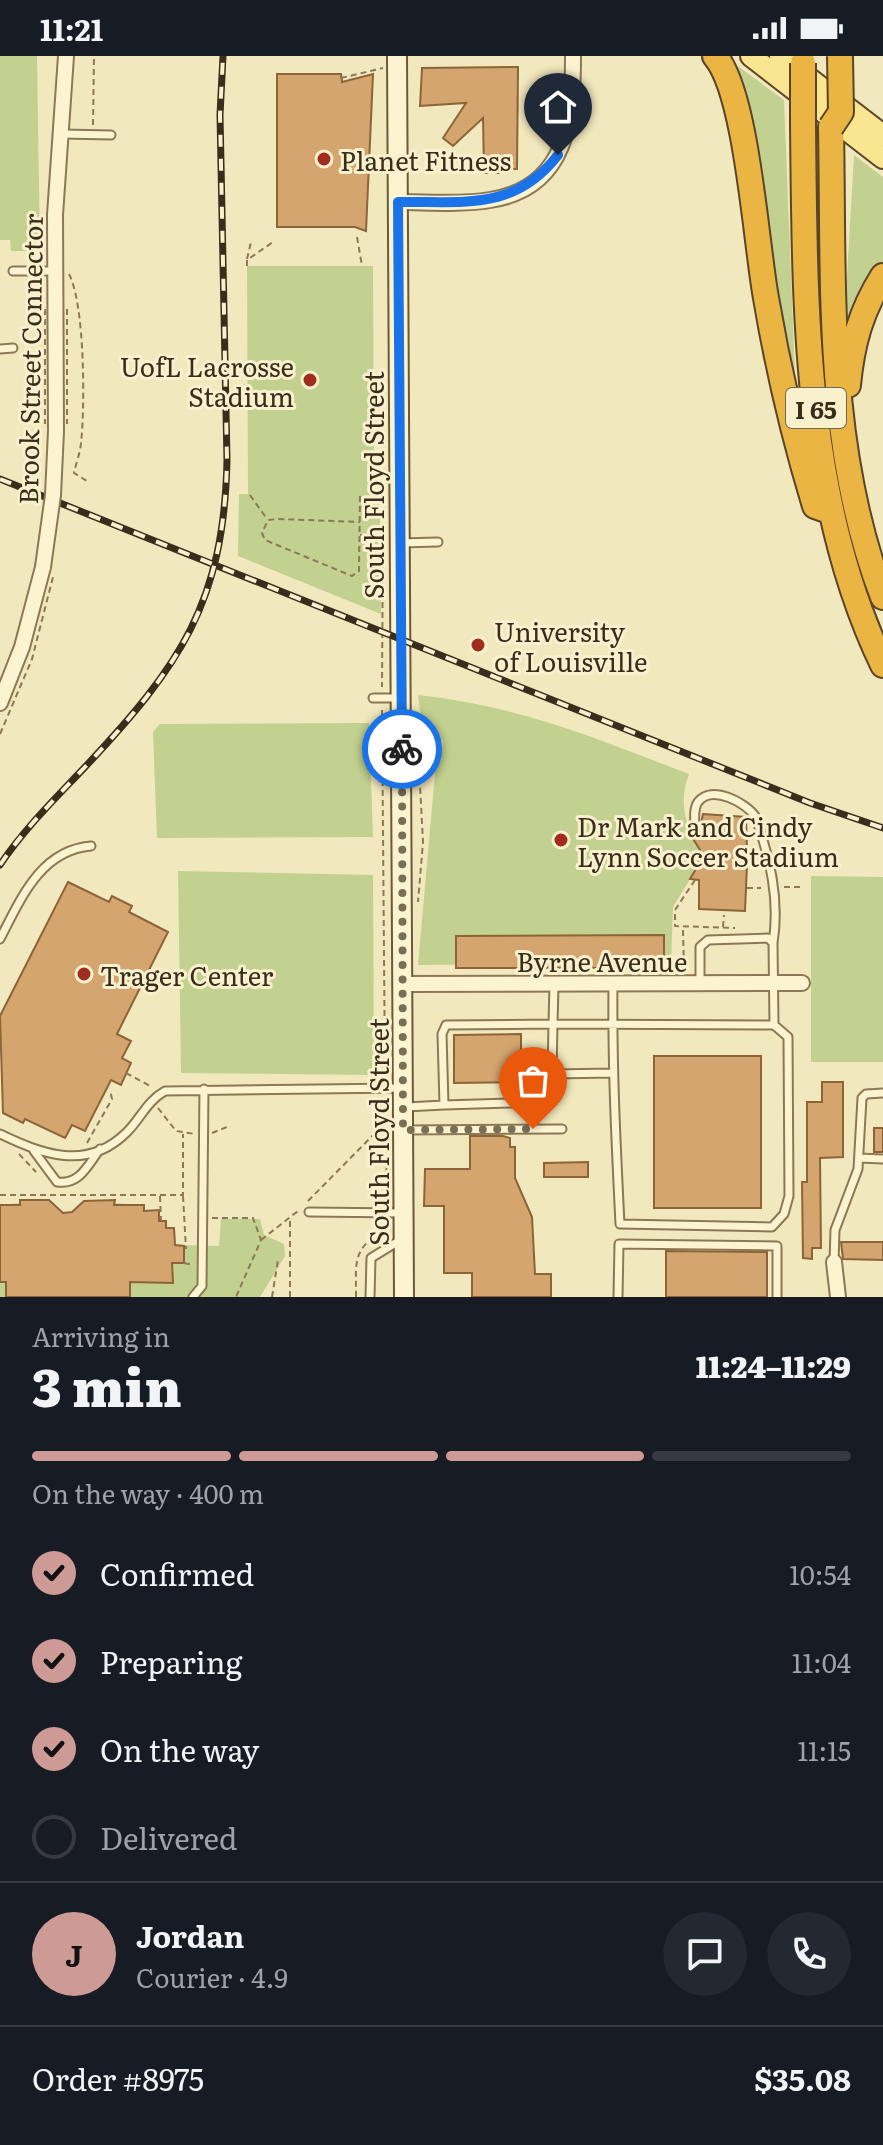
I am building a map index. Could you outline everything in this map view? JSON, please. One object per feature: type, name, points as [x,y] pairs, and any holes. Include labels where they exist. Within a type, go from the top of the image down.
[{"type":"highway","points":[[715,56],[723,67],[738,109],[765,297],[793,430],[815,506],[833,512]]},
{"type":"highway","name":"I 65","points":[[828,56],[833,337],[857,513],[883,597]]},
{"type":"highway","points":[[831,127],[841,112],[840,56]]},
{"type":"highway","name":"I 65","points":[[796,58],[803,142],[811,366],[821,457],[857,601],[883,665]]},
{"type":"highway","points":[[846,447],[851,348],[860,319],[883,276]]},
{"type":"main road","points":[[751,56],[883,158]]},
{"type":"main road","points":[[796,58],[881,127]]},
{"type":"street","name":"Brook Street Connector","points":[[0,703],[28,627],[49,531],[55,452],[50,306],[60,270],[59,133],[66,56]]},
{"type":"street","points":[[398,202],[489,201],[516,193],[539,177],[558,155],[569,129],[573,56]]},
{"type":"street","name":"South Floyd Street","points":[[391,62],[398,202],[398,543],[403,697],[403,984],[395,1126],[403,1213],[404,1297]]},
{"type":"street","name":"Byrne Avenue","points":[[403,984],[802,983]]},
{"type":"street","points":[[834,1262],[838,1297]]},
{"type":"lane","points":[[59,133],[111,135]]},
{"type":"lane","points":[[13,271],[60,270]]},
{"type":"lane","points":[[0,349],[13,348]]},
{"type":"lane","points":[[398,543],[438,542]]},
{"type":"lane","points":[[373,698],[403,697]]},
{"type":"lane","points":[[695,828],[695,811],[706,797],[734,798],[755,816],[774,887],[774,1025]]},
{"type":"lane","points":[[0,939],[49,862],[66,850],[91,846]]},
{"type":"lane","points":[[700,984],[700,947],[708,940],[763,937],[773,943]]},
{"type":"lane","points":[[444,1105],[442,1034],[446,1025],[553,1024],[612,1025],[774,1025],[788,1037],[789,1196],[784,1214],[772,1227],[620,1224],[613,1073],[612,1025],[613,984]]},
{"type":"lane","points":[[552,1074],[554,985]]},
{"type":"lane","points":[[0,1134],[52,1157],[81,1155],[100,1149],[127,1132],[156,1096],[179,1089],[444,1105],[511,1103],[552,1074],[613,1073]]},
{"type":"lane","points":[[193,1297],[202,1286],[204,1089]]},
{"type":"lane","points":[[834,1262],[835,1230],[849,1201],[859,1158],[862,1098],[866,1094],[883,1093]]},
{"type":"lane","points":[[395,1126],[562,1129]]},
{"type":"lane","points":[[32,1149],[57,1182],[67,1183],[76,1181],[100,1149]]},
{"type":"lane","points":[[859,1158],[883,1159]]},
{"type":"lane","points":[[309,1212],[403,1213]]},
{"type":"lane","points":[[370,1297],[371,1258],[404,1237]]},
{"type":"lane","points":[[618,1297],[619,1244],[777,1246],[777,1297]]},
{"type":"path","points":[[85,125],[94,125],[94,56]]},
{"type":"path","points":[[341,78],[391,62]]},
{"type":"path","points":[[357,237],[362,266]]},
{"type":"path","points":[[247,266],[251,242]]},
{"type":"path","points":[[247,260],[273,242]]},
{"type":"path","points":[[60,270],[74,284],[80,359],[81,441],[74,470],[87,481]]},
{"type":"path","points":[[45,434],[50,306]]},
{"type":"path","points":[[80,359],[86,358]]},
{"type":"path","points":[[250,495],[268,520]]},
{"type":"path","points":[[268,520],[262,533],[265,540],[352,576],[359,571],[360,496]]},
{"type":"path","points":[[268,520],[360,522]]},
{"type":"path","points":[[360,535],[383,535],[385,1077]]},
{"type":"path","points":[[415,719],[423,842],[417,911]]},
{"type":"path","points":[[695,880],[675,910],[675,926],[683,929],[736,928]]},
{"type":"path","points":[[723,928],[724,915]]},
{"type":"path","points":[[683,929],[684,970]]},
{"type":"path","points":[[81,1155],[112,1099],[110,1090]]},
{"type":"path","points":[[386,1204],[397,1101]]},
{"type":"path","points":[[236,1297],[261,1240],[290,1219],[395,1126]]},
{"type":"path","points":[[211,1133],[220,1133],[227,1127]]},
{"type":"path","points":[[183,1134],[186,1249]]},
{"type":"path","points":[[17,1152],[38,1173]]},
{"type":"path","points":[[47,1184],[57,1195]]},
{"type":"path","points":[[0,1195],[183,1195]]},
{"type":"path","points":[[159,1195],[161,1221]]},
{"type":"path","points":[[209,1218],[253,1218],[261,1240]]},
{"type":"path","points":[[290,1219],[290,1297]]},
{"type":"path","points":[[272,1297],[278,1260]]},
{"type":"path","points":[[184,1263],[194,1265]]},
{"type":"green space","points":[[0,56],[37,56],[40,251],[11,251],[10,240],[0,240]]},
{"type":"green space","points":[[728,59],[784,100],[796,400]]},
{"type":"green space","points":[[854,155],[883,177],[883,269],[849,322],[846,294]]},
{"type":"green space","name":"UofL Lacrosse Stadium","points":[[247,266],[373,266],[374,495],[380,496],[381,614],[238,556],[239,494],[248,494]]},
{"type":"green space","name":"Dr Mark and Cindy Lynn Soccer Stadium","points":[[418,695],[523,715],[689,774],[684,807],[693,837],[704,856],[673,907],[671,963],[418,965],[437,751],[442,750],[443,740],[423,737]]},
{"type":"green space","points":[[369,723],[373,837],[157,838],[153,732],[160,724]]},
{"type":"green space","points":[[178,871],[373,875],[374,1075],[181,1073]]},
{"type":"green space","points":[[811,876],[883,877],[883,1062],[811,1062]]},
{"type":"green space","points":[[49,1200],[63,1213],[72,1212],[84,1201],[144,1205],[145,1211],[159,1210],[159,1221],[166,1221],[166,1228],[174,1228],[176,1245],[219,1246],[221,1219],[260,1219],[264,1235],[284,1244],[285,1256],[260,1297],[0,1297],[0,1205]]},
{"type":"building","points":[[518,67],[517,169],[499,168],[500,173],[484,173],[483,118],[453,146],[443,138],[466,103],[420,106],[422,68]]},
{"type":"building","name":"Planet Fitness","points":[[277,74],[341,74],[342,82],[373,74],[366,231],[355,227],[277,227]]},
{"type":"building","points":[[703,814],[746,817],[747,850],[754,849],[754,866],[747,865],[745,911],[699,909],[699,880],[690,879],[699,864],[700,850],[687,829],[699,833]]},
{"type":"building","name":"Trager Center","points":[[68,882],[109,902],[112,896],[132,906],[129,912],[168,932],[117,1034],[131,1041],[122,1058],[131,1063],[121,1085],[111,1080],[85,1131],[72,1125],[65,1138],[25,1119],[23,1123],[3,1113],[0,1016]]},
{"type":"building","points":[[664,935],[664,968],[456,968],[456,936]]},
{"type":"building","points":[[521,1034],[521,1082],[454,1083],[454,1035]]},
{"type":"building","points":[[654,1056],[761,1056],[761,1208],[654,1208]]},
{"type":"building","points":[[822,1082],[843,1082],[843,1157],[820,1158],[821,1248],[812,1248],[812,1259],[803,1258],[802,1182],[807,1182],[807,1102],[822,1102]]},
{"type":"building","points":[[874,1128],[883,1128],[883,1152],[874,1152]]},
{"type":"building","points":[[470,1136],[503,1136],[510,1138],[510,1147],[515,1147],[515,1178],[532,1217],[535,1274],[551,1274],[551,1297],[472,1297],[472,1273],[444,1273],[444,1206],[424,1206],[425,1169],[470,1169]]},
{"type":"building","points":[[588,1162],[588,1177],[544,1177],[544,1163]]},
{"type":"building","points":[[20,1200],[49,1200],[63,1213],[72,1212],[84,1201],[115,1200],[114,1205],[144,1205],[144,1211],[159,1210],[159,1221],[166,1221],[166,1228],[174,1228],[175,1245],[184,1246],[184,1263],[172,1263],[173,1283],[130,1282],[130,1297],[6,1297],[6,1282],[0,1282],[0,1205],[20,1205]]},
{"type":"building","points":[[841,1242],[883,1242],[883,1260],[843,1259]]},
{"type":"building","points":[[666,1251],[767,1252],[767,1297],[666,1297]]},
{"type":"railway","points":[[0,865],[30,827],[147,697],[171,663],[206,593],[217,554],[227,460],[220,115],[223,56]]},
{"type":"railway","points":[[0,479],[810,803],[883,828]]},
{"type":"way so far","points":[[402,749],[403,1130],[533,1129]]},
{"type":"place","name":"Planet Fitness","points":[[324,159]]},
{"type":"place","name":"UofL Lacrosse Stadium","points":[[310,380]]},
{"type":"place","name":"University of Louisville","points":[[478,645]]},
{"type":"place","name":"Dr Mark and Cindy Lynn Soccer Stadium","points":[[561,840]]},
{"type":"place","name":"Trager Center","points":[[84,974]]},
{"type":"route","points":[[402,749],[402,641],[398,592],[398,202],[475,202],[503,198],[528,186],[558,155]]}]
